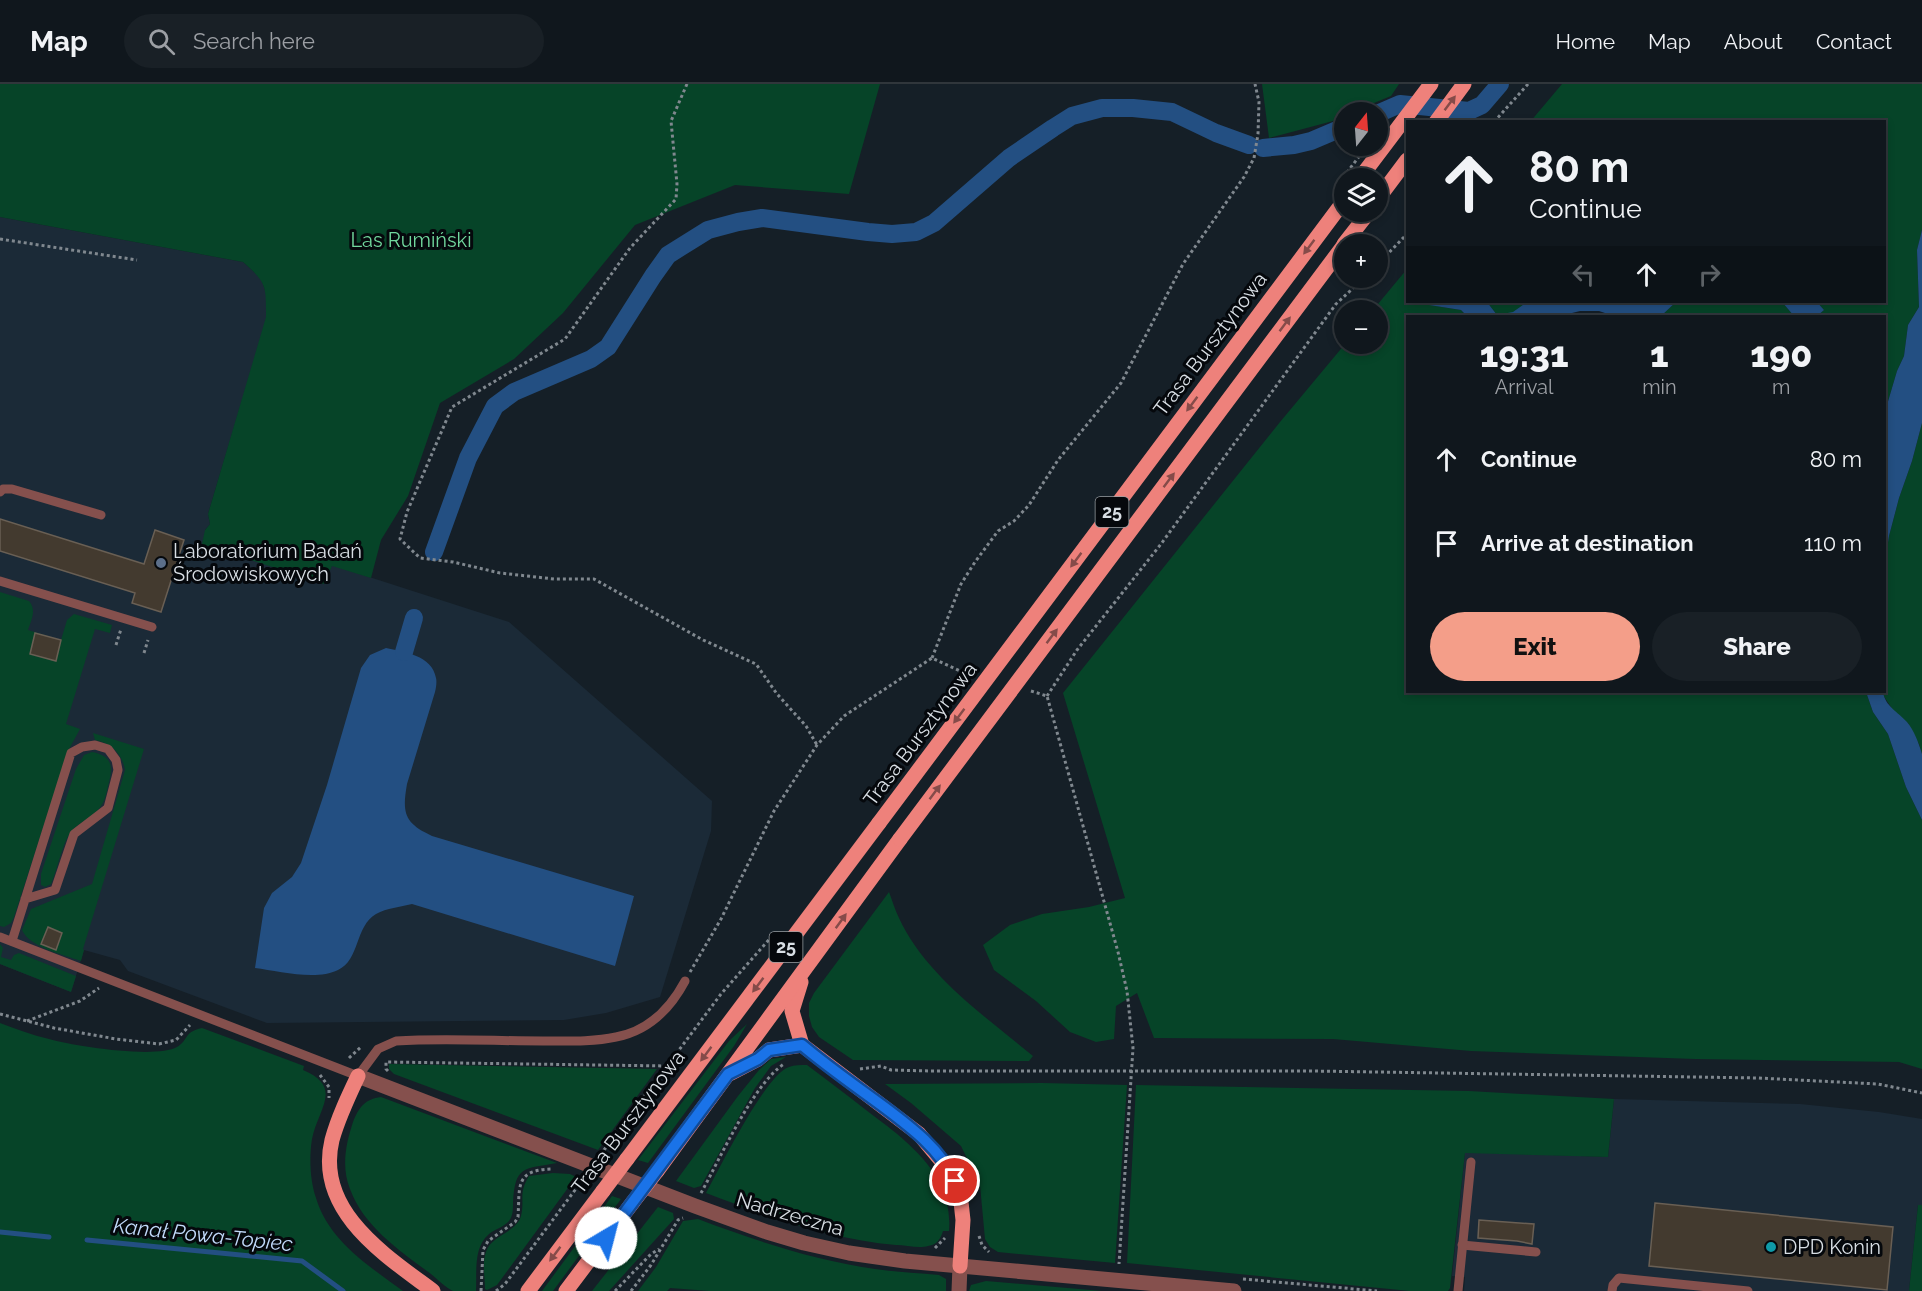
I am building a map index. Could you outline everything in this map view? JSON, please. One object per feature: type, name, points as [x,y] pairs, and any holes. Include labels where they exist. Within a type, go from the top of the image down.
[{"type":"main road","points":[[1368,168],[1431,84]]},
{"type":"main road","points":[[1437,120],[1464,84]]},
{"type":"main road","points":[[1388,185],[1406,161]]},
{"type":"main road","name":"Trasa Bursztynowa","points":[[527,1290],[879,824],[1334,214]]},
{"type":"main road","name":"25","points":[[1352,234],[1361,222]]},
{"type":"main road","name":"25","points":[[566,1291],[1334,258]]},
{"type":"main road","points":[[806,968],[792,1011],[802,1045],[919,1134],[950,1170],[960,1193],[963,1220],[960,1266]]},
{"type":"main road","points":[[728,1074],[758,1059],[769,1050],[802,1045]]},
{"type":"main road","points":[[358,1076],[332,1141],[331,1177],[341,1205],[358,1231],[383,1254],[432,1291]]},
{"type":"street","name":"Nadrzeczna","points":[[358,1076],[767,1233],[814,1246],[870,1257],[1118,1281],[1235,1284]]},
{"type":"street","points":[[959,1291],[960,1266]]},
{"type":"lane","points":[[0,492],[3,489],[12,489],[101,515]]},
{"type":"lane","points":[[0,581],[152,627]]},
{"type":"lane","points":[[12,941],[25,899],[71,753],[82,747],[95,745],[108,749],[116,760],[118,770],[108,808],[74,834],[55,890],[25,899]]},
{"type":"lane","points":[[0,937],[358,1076],[378,1049],[396,1041],[556,1041],[617,1037],[631,1032],[661,1014],[676,998],[685,981]]},
{"type":"lane","points":[[1458,1291],[1471,1162]]},
{"type":"lane","points":[[1462,1245],[1536,1252]]},
{"type":"lane","points":[[1612,1291],[1613,1285],[1619,1278],[1748,1291]]},
{"type":"path","points":[[687,84],[671,121],[677,184],[676,199],[630,248],[565,339],[452,407],[407,512],[400,539],[420,558],[453,562],[500,573],[554,579],[594,579],[703,640],[756,664],[777,694],[806,726],[817,745]]},
{"type":"path","points":[[685,981],[721,920],[774,811],[817,745],[844,716],[932,658],[957,593],[970,569],[998,531],[1014,521],[1029,505],[1058,460],[1121,383],[1183,264],[1244,177],[1254,158],[1258,134],[1259,102],[1255,84]]},
{"type":"path","points":[[1496,120],[1528,84]]},
{"type":"path","points":[[1388,254],[1406,235]]},
{"type":"path","points":[[0,239],[137,260]]},
{"type":"path","points":[[1118,1281],[1132,1070],[1132,1025],[1127,990],[1047,696],[1077,650],[1161,544],[1336,304],[1353,288]]},
{"type":"path","points":[[932,658],[960,671],[981,677]]},
{"type":"path","points":[[1025,690],[1047,696]]},
{"type":"path","points":[[496,1291],[505,1284],[721,994],[775,932]]},
{"type":"path","points":[[27,1021],[80,1001],[110,980]]},
{"type":"path","points":[[0,1014],[54,1028],[116,1040],[159,1044],[176,1040],[188,1028],[195,1012]]},
{"type":"path","points":[[392,1076],[386,1069],[386,1062],[668,1066]]},
{"type":"path","points":[[631,1291],[651,1265],[678,1220],[691,1217],[748,1108],[775,1070],[786,1063]]},
{"type":"path","points":[[864,1076],[855,1069],[881,1066],[891,1070],[920,1071],[1132,1070],[1758,1077],[1878,1084],[1922,1093]]},
{"type":"path","points":[[597,1153],[608,1158]]},
{"type":"path","points":[[481,1291],[483,1250],[488,1241],[515,1222],[518,1217],[519,1183],[532,1171],[558,1169]]},
{"type":"path","points":[[979,1231],[982,1245],[992,1254]]},
{"type":"path","points":[[615,1291],[651,1254],[660,1249]]},
{"type":"path","points":[[1235,1284],[1377,1291]]},
{"type":"shaded area","points":[[0,217],[243,262],[261,278],[266,293],[267,317],[208,514],[210,524],[205,530],[323,584],[332,565],[509,622],[712,801],[711,831],[660,997],[606,1013],[564,1020],[267,1023],[128,971],[120,960],[84,950],[71,992],[0,964]]},
{"type":"shaded area","points":[[1614,1099],[1800,1104],[1922,1119],[1922,1205],[1918,1205],[1909,1291],[1464,1291],[1465,1277],[1452,1276],[1465,1152],[1608,1157]]},
{"type":"green space","name":"Las Rumiński","points":[[0,84],[880,84],[849,194],[735,185],[635,225],[563,313],[514,359],[440,403],[408,496],[381,540],[371,578],[332,566],[324,584],[202,544],[205,530],[210,524],[208,514],[266,317],[266,298],[261,280],[243,262],[0,217]]},
{"type":"green space","points":[[1262,84],[1399,84],[1391,96],[1376,102],[1334,102],[1333,121],[1269,138]]},
{"type":"green space","points":[[1562,84],[1922,84],[1922,230],[1917,250],[1919,307],[1908,325],[1904,356],[1886,408],[1886,315],[1818,315],[1824,310],[1818,303],[1886,303],[1886,120],[1532,120]]},
{"type":"green space","points":[[1406,270],[1406,303],[1461,310],[1465,315],[1406,315],[1406,693],[1866,693],[1873,712],[1888,734],[1906,787],[1922,820],[1922,1069],[1899,1062],[1695,1059],[1471,1051],[1333,1039],[1154,1038],[1137,993],[1116,1006],[1114,1039],[1096,1042],[1070,1032],[1036,1001],[994,970],[983,945],[1010,925],[1042,914],[1089,907],[1125,898],[1063,693],[1337,354],[1388,354],[1388,300],[1381,300]]},
{"type":"green space","points":[[1488,303],[1526,303],[1513,313],[1497,315]]},
{"type":"green space","points":[[1675,303],[1783,303],[1793,315],[1662,315]]},
{"type":"green space","points":[[1922,423],[1922,754],[1908,723],[1895,713],[1883,695],[1886,693],[1886,555],[1899,498]]},
{"type":"green space","points":[[0,592],[29,601],[33,612],[28,630],[61,640],[67,620],[74,614],[112,625],[110,633],[95,629],[66,724],[80,729],[68,751],[14,917],[11,923],[4,927],[0,926]]},
{"type":"green space","points":[[93,733],[144,749],[81,961],[39,946],[22,930],[31,909],[92,884],[125,770],[118,754],[111,746],[95,740]]},
{"type":"green space","points":[[92,752],[104,756],[110,764],[111,774],[105,796],[97,811],[68,836],[51,884],[45,887],[41,885],[41,874],[76,769],[84,755]]},
{"type":"green space","points":[[889,892],[910,939],[924,958],[958,994],[1033,1056],[1029,1061],[853,1060],[819,1037],[812,1027],[809,1003]]},
{"type":"green space","points":[[0,944],[3,948],[1,957],[11,960],[19,953],[76,976],[71,992],[0,964]]},
{"type":"green space","points":[[0,1023],[61,1042],[134,1052],[152,1052],[177,1047],[189,1034],[202,1028],[304,1066],[303,1070],[323,1084],[325,1091],[323,1108],[312,1139],[311,1153],[312,1184],[322,1213],[340,1240],[403,1291],[0,1291]]},
{"type":"green space","points":[[747,1024],[734,1046],[648,1163],[638,1160],[729,1041]]},
{"type":"green space","points":[[786,1057],[771,1066],[755,1088],[701,1186],[694,1188],[676,1181],[759,1070],[771,1059]]},
{"type":"green space","points":[[389,1064],[657,1069],[598,1150],[394,1074],[389,1069]]},
{"type":"green space","points":[[807,1065],[897,1134],[924,1160],[944,1192],[949,1211],[949,1231],[943,1231],[936,1243],[917,1247],[847,1238],[776,1218],[706,1193],[744,1124],[768,1087],[779,1074],[789,1067]]},
{"type":"green space","points":[[885,1084],[1127,1085],[1115,1263],[998,1252],[990,1247],[985,1239],[980,1185],[961,1146]]},
{"type":"green space","points":[[1136,1085],[1469,1091],[1614,1099],[1608,1157],[1465,1153],[1450,1288],[1448,1291],[1410,1291],[1127,1263]]},
{"type":"green space","points":[[381,1097],[557,1163],[529,1168],[519,1175],[510,1219],[505,1225],[489,1234],[480,1246],[476,1291],[453,1291],[447,1288],[384,1237],[356,1203],[347,1181],[348,1138],[360,1108],[367,1102]]},
{"type":"green space","points":[[553,1173],[570,1174],[576,1177],[497,1285],[485,1289],[486,1252],[493,1242],[518,1222],[521,1216],[524,1187],[529,1176]]},
{"type":"green space","points":[[612,1196],[621,1199],[553,1291],[542,1291]]},
{"type":"green space","points":[[1918,1205],[1922,1205],[1922,1291],[1909,1291]]},
{"type":"green space","points":[[658,1207],[673,1213],[674,1219],[609,1291],[592,1291]]},
{"type":"green space","points":[[698,1219],[807,1255],[875,1269],[939,1275],[946,1279],[946,1291],[710,1291],[670,1288],[667,1291],[638,1291],[656,1267],[683,1221]]},
{"type":"green space","points":[[986,1281],[1102,1291],[969,1291],[971,1285]]},
{"type":"water","points":[[1922,230],[1922,423],[1899,498],[1886,555],[1886,408],[1904,356],[1908,325],[1919,307],[1917,250]]},
{"type":"water","points":[[1416,303],[1488,303],[1497,315],[1466,315],[1461,310]]},
{"type":"water","points":[[1526,303],[1675,303],[1662,315],[1611,315],[1599,311],[1580,311],[1564,315],[1497,315],[1513,312]]},
{"type":"water","points":[[1783,303],[1818,303],[1824,310],[1818,315],[1793,315]]},
{"type":"water","points":[[386,648],[423,659],[433,670],[436,680],[435,692],[407,784],[405,810],[410,821],[432,836],[634,896],[615,966],[412,904],[385,910],[369,919],[350,959],[338,970],[319,975],[308,975],[255,968],[264,908],[272,893],[292,877],[301,863],[327,785],[361,668],[370,655]]},
{"type":"water","points":[[1866,693],[1883,693],[1889,705],[1907,722],[1916,737],[1922,754],[1922,820],[1906,787],[1888,734],[1873,712]]},
{"type":"building","points":[[0,519],[144,564],[155,530],[184,540],[161,612],[132,603],[135,593],[0,551]]},
{"type":"building","points":[[35,633],[61,640],[56,661],[30,654]]},
{"type":"building","points":[[48,927],[62,933],[56,950],[41,944]]},
{"type":"building","name":"DPD Konin","points":[[1655,1203],[1893,1227],[1887,1290],[1649,1266]]},
{"type":"building","points":[[1479,1220],[1534,1224],[1532,1244],[1478,1238]]},
{"type":"waterway","points":[[1388,109],[1400,104],[1469,111],[1482,105],[1500,84]]},
{"type":"waterway","points":[[434,552],[468,458],[495,406],[514,392],[591,359],[608,347],[668,255],[708,230],[762,218],[868,232],[892,234],[916,232],[934,223],[1009,158],[1053,128],[1072,116],[1102,108],[1172,112],[1216,133],[1249,145]]},
{"type":"waterway","points":[[1263,148],[1311,141],[1334,131]]},
{"type":"waterway","points":[[404,652],[414,618]]},
{"type":"waterway","name":"Kanał Powa-Topiec","points":[[0,1232],[49,1237]]},
{"type":"waterway","name":"Kanał Powa-Topiec","points":[[87,1240],[302,1261],[343,1291]]},
{"type":"place","name":"Laboratorium Badań Środowiskowych","points":[[161,563]]},
{"type":"place","name":"DPD Konin","points":[[1771,1247]]},
{"type":"route","points":[[606,1238],[728,1074],[758,1059],[769,1050],[780,1048],[802,1045],[919,1134],[935,1150],[955,1181]]}]
